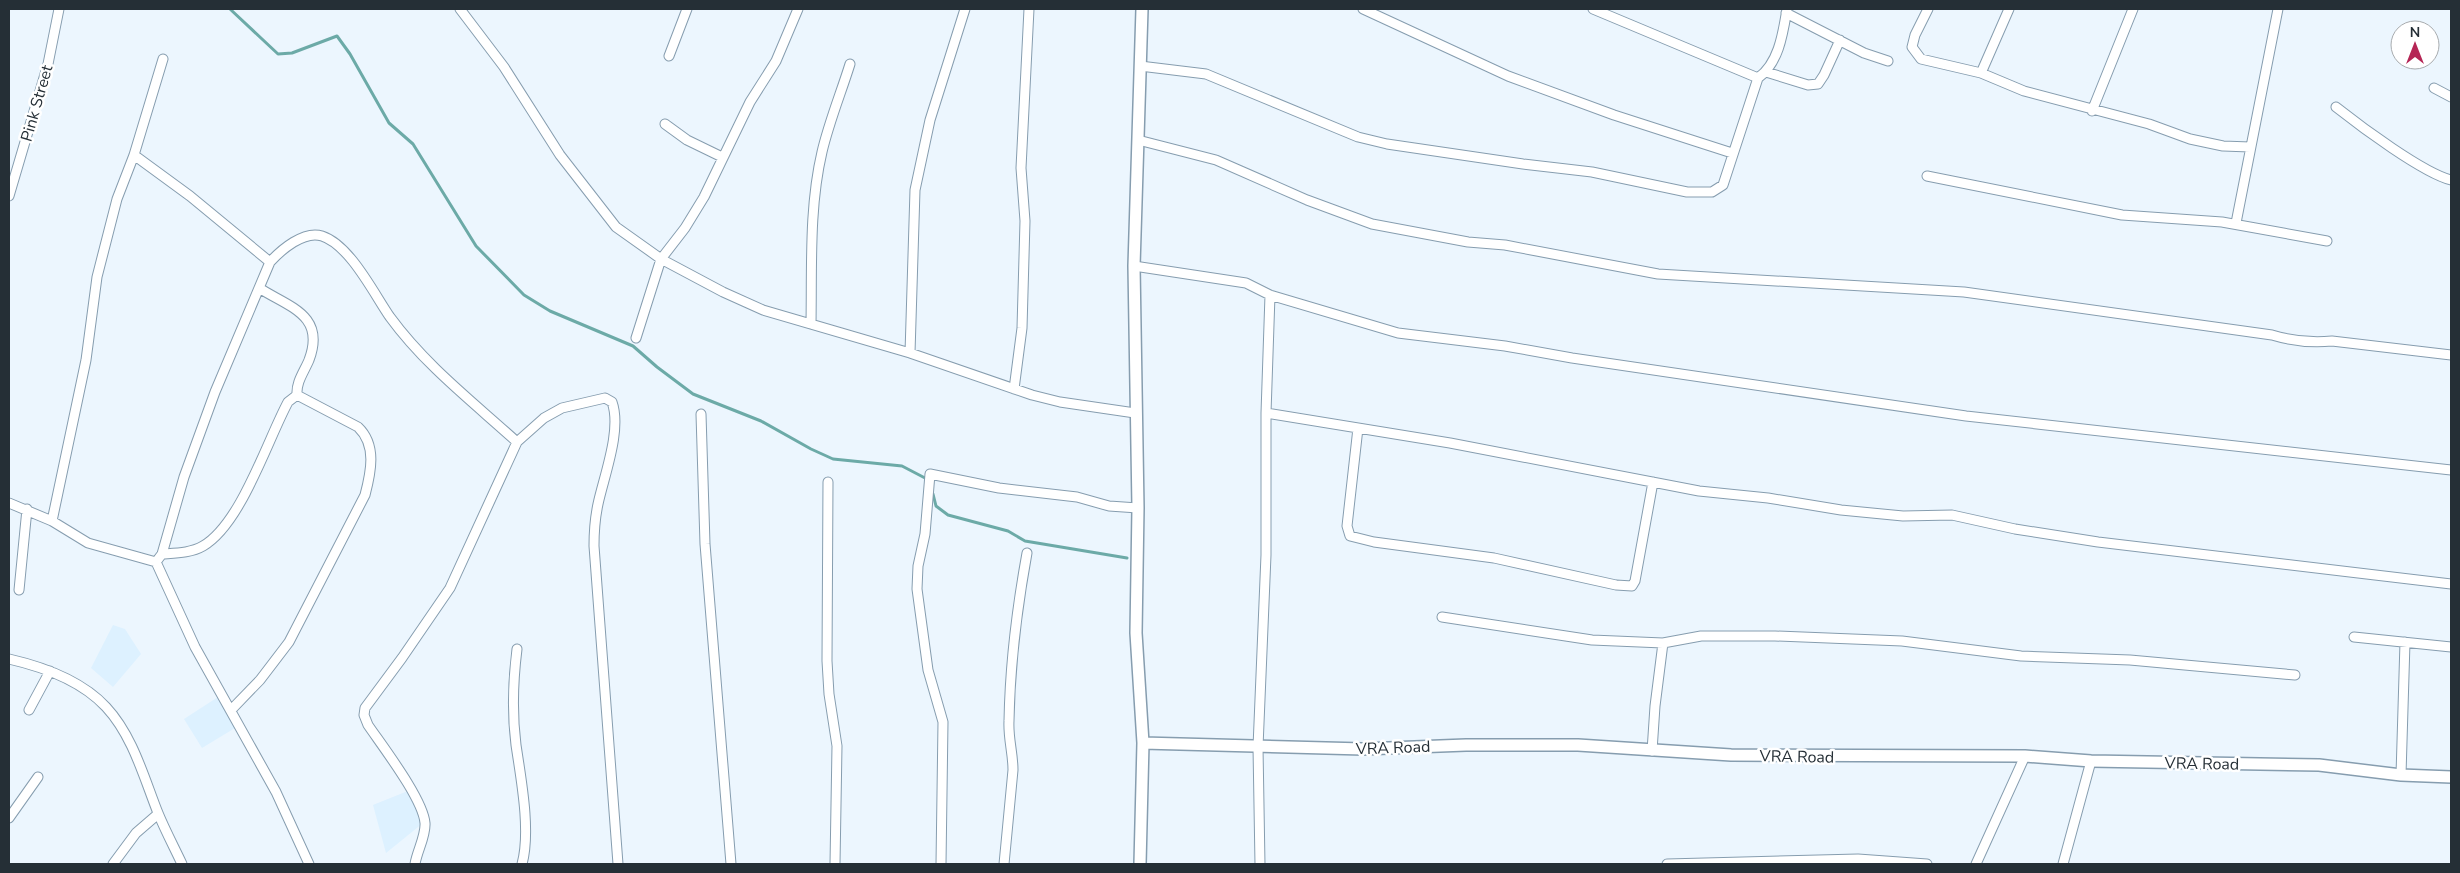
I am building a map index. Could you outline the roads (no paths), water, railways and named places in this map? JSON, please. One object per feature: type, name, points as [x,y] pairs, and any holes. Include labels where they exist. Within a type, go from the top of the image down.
[{"type":"street","name":"Pink Street","points":[[9,196],[48,64],[59,9]]},
{"type":"street","points":[[460,9],[504,67],[560,155],[616,228],[661,259],[739,300],[763,310],[910,353],[1014,389],[1060,402],[1135,413]]},
{"type":"street","points":[[669,56],[687,9]]},
{"type":"street","points":[[636,338],[661,259],[685,228],[704,197],[750,102],[776,61],[798,9]]},
{"type":"street","points":[[910,353],[915,190],[930,120],[965,9]]},
{"type":"street","points":[[1014,389],[1022,328],[1025,221],[1021,168],[1029,9]]},
{"type":"street","points":[[1140,864],[1143,743],[1136,633],[1138,508],[1134,266],[1142,9]]},
{"type":"street","points":[[1363,9],[1508,76],[1614,115],[1732,153]]},
{"type":"street","points":[[1593,9],[1758,78]]},
{"type":"street","points":[[1928,9],[1915,35],[1912,47],[1921,59],[1981,73],[2004,84],[2092,111],[2149,124],[2190,139],[2223,146],[2250,147]]},
{"type":"street","points":[[1981,73],[2009,9]]},
{"type":"street","points":[[2092,111],[2134,9]]},
{"type":"street","points":[[2236,223],[2278,9]]},
{"type":"street","points":[[1140,66],[1206,74],[1351,134],[1387,144],[1592,172],[1687,192],[1712,192],[1718,190],[1722,185],[1758,78],[1766,72],[1780,41],[1786,11],[1864,53],[1888,61]]},
{"type":"street","points":[[1766,72],[1808,85],[1818,84],[1840,40]]},
{"type":"street","points":[[52,521],[86,360],[97,277],[116,199],[134,155],[163,59]]},
{"type":"street","points":[[811,324],[813,240],[818,177],[822,152],[850,64]]},
{"type":"street","points":[[2434,88],[2451,97]]},
{"type":"street","points":[[2336,107],[2397,150],[2435,173],[2451,180]]},
{"type":"street","points":[[665,124],[687,140],[722,157]]},
{"type":"street","points":[[1138,140],[1216,160],[1307,200],[1372,224],[1468,242],[1544,252],[1649,272],[1964,292],[2272,335],[2286,339],[2351,343],[2451,355]]},
{"type":"street","points":[[134,155],[190,196],[270,262]]},
{"type":"street","points":[[1926,176],[2122,215],[2236,223],[2327,241]]},
{"type":"street","points":[[156,562],[162,554],[184,477],[214,392],[270,262],[278,253],[306,237],[323,236],[334,243],[354,262],[390,316],[421,354],[517,442]]},
{"type":"street","points":[[1134,266],[1246,283],[1270,295],[1398,333],[1505,346],[1572,358],[1966,416],[2451,470]]},
{"type":"street","points":[[259,288],[299,310],[310,322],[314,342],[310,358],[296,387],[297,395]]},
{"type":"street","points":[[1260,864],[1258,747],[1266,555],[1266,413],[1270,295]]},
{"type":"street","points":[[162,554],[185,552],[203,546],[218,534],[241,502],[288,402],[297,395]]},
{"type":"street","points":[[231,710],[260,680],[289,642],[365,495],[371,474],[369,442],[366,434],[358,427],[297,395]]},
{"type":"street","points":[[415,864],[425,822],[415,798],[368,725],[365,708],[450,588],[517,442],[544,418],[562,408],[605,398],[612,402],[615,411],[610,456],[597,505],[594,546],[618,864]]},
{"type":"street","points":[[1266,413],[1450,443],[1699,491],[1768,498],[1850,511],[1903,516],[1952,515],[2015,529],[2098,542],[2451,584]]},
{"type":"street","points":[[702,414],[704,544],[731,864]]},
{"type":"street","points":[[1358,428],[1347,526],[1350,536],[1374,542],[1494,558],[1616,585],[1632,586],[1635,581],[1653,482]]},
{"type":"street","points":[[941,864],[943,722],[928,670],[917,589],[918,566],[926,526],[930,474],[999,488],[1077,497],[1114,506],[1138,508]]},
{"type":"street","points":[[828,482],[827,661],[829,694],[837,746],[835,864]]},
{"type":"street","points":[[9,502],[52,521],[88,543],[156,562],[195,647],[276,792],[308,864]]},
{"type":"street","points":[[19,590],[27,509]]},
{"type":"street","points":[[1004,864],[1013,770],[1013,757],[1008,734],[1010,681],[1027,553]]},
{"type":"street","points":[[1442,617],[1592,640],[1663,643],[1701,636],[1815,637],[1902,641],[2021,656],[2130,660],[2295,675]]},
{"type":"street","points":[[2354,638],[2451,647]]},
{"type":"street","points":[[2401,775],[2405,642]]},
{"type":"street","points":[[1652,752],[1655,706],[1663,643]]},
{"type":"street","points":[[517,649],[513,682],[516,744],[523,801],[524,841],[522,864]]},
{"type":"street","points":[[9,660],[50,671],[82,688],[107,708],[133,749],[158,814],[182,864]]},
{"type":"street","points":[[29,710],[50,671]]},
{"type":"street","name":"VRA Road","points":[[1143,743],[1363,749],[1507,744],[1578,745],[1652,752],[1812,756],[2025,756],[2091,761],[2319,766],[2401,775],[2451,777]]},
{"type":"street","points":[[1976,864],[2025,756]]},
{"type":"street","points":[[2063,864],[2091,761]]},
{"type":"street","points":[[9,818],[38,777]]},
{"type":"street","points":[[114,864],[136,833],[158,814]]},
{"type":"street","points":[[1667,864],[1858,859],[1927,864]]},
{"type":"waterway","points":[[230,9],[278,54],[292,53],[337,36],[350,54],[389,123],[413,144],[476,246],[524,295],[550,311],[633,346],[693,394],[761,421],[811,449],[833,459],[902,466],[925,478]]},
{"type":"waterway","points":[[933,494],[936,506],[948,515],[1008,531],[1025,541],[1127,558]]}]
